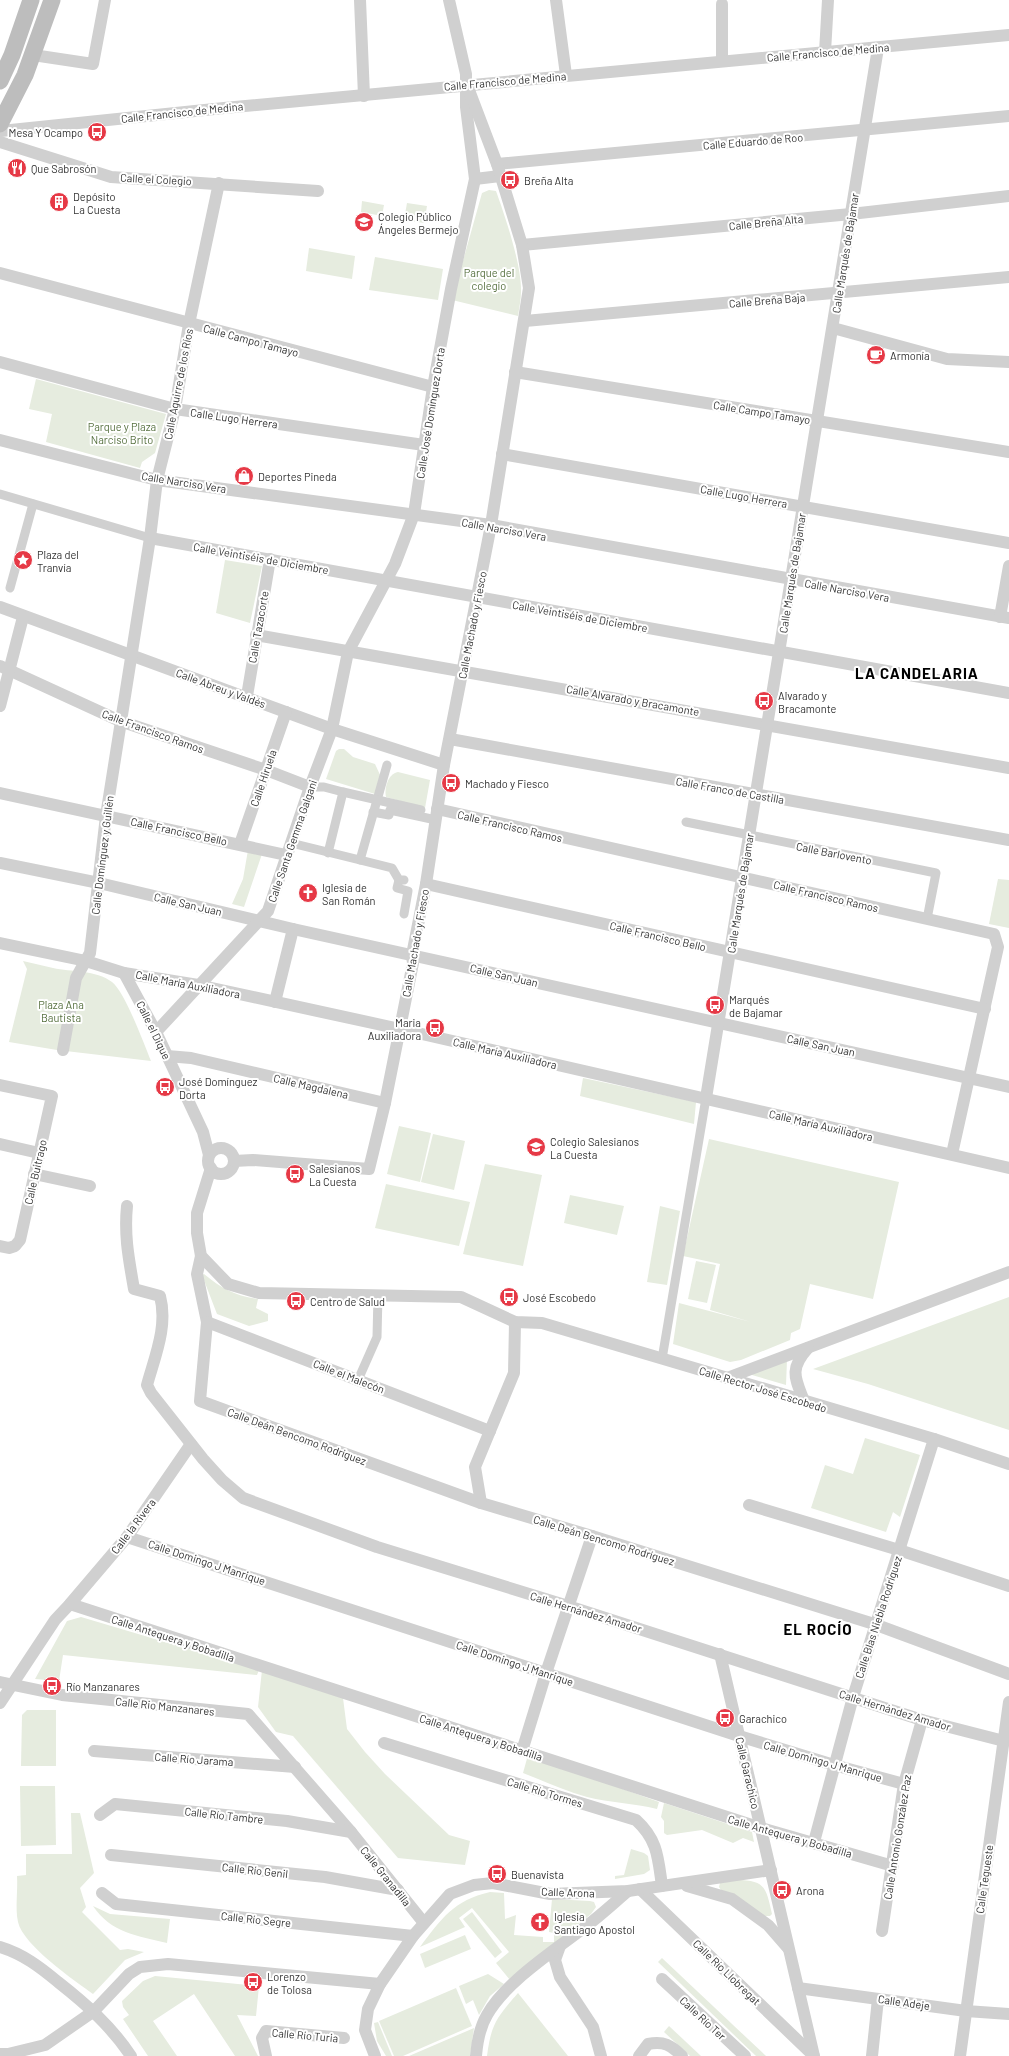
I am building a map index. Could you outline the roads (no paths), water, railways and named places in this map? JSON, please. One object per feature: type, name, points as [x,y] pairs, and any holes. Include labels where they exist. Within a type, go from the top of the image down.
[{"type":"main road","points":[[2,74],[31,0]]},
{"type":"main road","points":[[0,131],[33,55],[52,0]]},
{"type":"street","points":[[33,55],[93,64],[105,0]]},
{"type":"street","points":[[360,0],[364,96]]},
{"type":"street","points":[[449,0],[466,74],[467,85]]},
{"type":"street","points":[[556,0],[566,76]]},
{"type":"street","points":[[825,52],[828,0]]},
{"type":"street","points":[[722,4],[722,61]]},
{"type":"street","name":"Calle Francisco de Medina","points":[[0,131],[224,108],[1009,35]]},
{"type":"street","name":"Calle Marqués de Bajamar","points":[[706,1098],[878,48]]},
{"type":"street","name":"Calle Machado y Fiesco","points":[[234,1161],[253,1160],[370,1169],[385,1103],[413,963],[412,955],[426,884],[444,765],[462,670],[478,597],[515,372],[525,321],[529,288],[522,246],[498,170],[467,85]]},
{"type":"street","name":"Calle José Domínguez Dorta","points":[[332,729],[348,652],[386,581],[414,514],[433,387],[451,289],[475,178],[466,107],[467,85]]},
{"type":"street","name":"Calle Eduardo de Roo","points":[[475,178],[498,170],[865,130],[1009,116]]},
{"type":"street","name":"Calle el Colegio","points":[[0,131],[111,177],[219,183],[318,191]]},
{"type":"street","name":"Calle Aguirre de los Ríos","points":[[132,657],[157,480],[175,409],[189,324],[219,183]]},
{"type":"street","name":"Calle Breña Alta","points":[[522,246],[851,214],[1009,196]]},
{"type":"street","name":"Calle Campo Tamayo","points":[[0,272],[189,324],[433,387]]},
{"type":"street","name":"Calle Breña Baja","points":[[525,321],[1009,277]]},
{"type":"street","points":[[833,328],[947,359],[1009,362]]},
{"type":"street","name":"Calle Lugo Herrera","points":[[0,362],[175,409],[424,444]]},
{"type":"street","name":"Calle Campo Tamayo","points":[[515,372],[1009,452]]},
{"type":"street","name":"Calle Narciso Vera","points":[[0,440],[157,480],[414,514],[490,526],[1004,618]]},
{"type":"street","name":"Calle Lugo Herrera","points":[[502,454],[1009,543]]},
{"type":"street","points":[[0,494],[150,538]]},
{"type":"street","points":[[10,588],[33,504]]},
{"type":"street","name":"Calle Veintiséis de Diciembre","points":[[150,538],[779,653],[1009,693]]},
{"type":"street","name":"Calle Tazacorte","points":[[246,696],[270,559]]},
{"type":"street","points":[[1004,618],[1009,566]]},
{"type":"street","name":"Calle Abreu y Valdés","points":[[0,607],[23,617],[132,657],[246,696],[332,729],[444,765]]},
{"type":"street","points":[[0,706],[5,668],[23,617]]},
{"type":"street","name":"Calle Alvarado y Bracamonte","points":[[256,635],[348,652],[462,670],[1009,768]]},
{"type":"street","name":"Calle Domínguez y Guillén","points":[[63,1050],[76,978],[90,953],[106,816],[120,721],[132,657]]},
{"type":"street","name":"Calle Francisco Ramos","points":[[5,668],[120,721],[310,786]]},
{"type":"street","name":"Calle Hiruela","points":[[240,844],[286,712]]},
{"type":"street","name":"Calle Santa Gemma Galgani","points":[[156,1032],[268,910],[290,842],[332,729]]},
{"type":"street","name":"Calle Franco de Castilla","points":[[450,739],[1009,840]]},
{"type":"street","points":[[360,860],[387,765]]},
{"type":"street","points":[[310,786],[324,787],[421,810]]},
{"type":"street","points":[[328,853],[343,792]]},
{"type":"street","name":"Calle Francisco Bello","points":[[0,793],[286,855]]},
{"type":"street","points":[[373,812],[389,815],[390,810],[436,815]]},
{"type":"street","name":"Calle Francisco Ramos","points":[[436,815],[742,878],[994,934],[998,947],[952,1154]]},
{"type":"street","name":"Calle Barlovento","points":[[686,822],[936,873],[927,919]]},
{"type":"street","points":[[290,842],[328,853],[392,868],[402,880],[398,888],[408,891],[404,914]]},
{"type":"street","name":"Calle San Juan","points":[[0,863],[99,883],[293,929],[1009,1087]]},
{"type":"street","name":"Calle Francisco Bello","points":[[426,884],[985,1009]]},
{"type":"street","points":[[275,1002],[293,929]]},
{"type":"street","name":"Calle María Auxiliadora","points":[[0,943],[86,961],[124,973],[198,985],[400,1029],[1009,1168]]},
{"type":"street","name":"Calle el Dique","points":[[124,973],[156,1032],[203,1132],[209,1155]]},
{"type":"street","name":"Calle Magdalena","points":[[167,1056],[191,1058],[385,1103]]},
{"type":"street","name":"Calle Buitrago","points":[[0,1085],[52,1096],[20,1240],[15,1246],[9,1248],[0,1246]]},
{"type":"street","points":[[662,1359],[706,1098]]},
{"type":"street","name":"Calle el Dique","points":[[203,1132],[220,1148]]},
{"type":"street","points":[[0,1144],[39,1153]]},
{"type":"street","points":[[220,1148],[228,1150],[234,1161],[231,1169],[216,1171],[209,1164],[209,1155],[216,1149],[220,1148]]},
{"type":"street","points":[[207,1322],[197,1274],[201,1256],[197,1233],[197,1213],[204,1192],[216,1171]]},
{"type":"street","points":[[34,1174],[90,1186]]},
{"type":"street","name":"Calle Hernández Amador","points":[[128,1206],[125,1225],[126,1252],[134,1289],[160,1296],[163,1309],[163,1324],[147,1385],[151,1393],[191,1444],[222,1480],[243,1498],[378,1547],[720,1654],[922,1720],[1004,1741]]},
{"type":"street","points":[[201,1256],[228,1284],[259,1293],[461,1297],[515,1322],[514,1373],[475,1467],[481,1503]]},
{"type":"street","points":[[727,1378],[1009,1272]]},
{"type":"street","points":[[358,1380],[377,1337],[378,1295]]},
{"type":"street","name":"Calle el Malecón","points":[[207,1322],[490,1431]]},
{"type":"street","name":"Calle Deán Bencomo Rodríguez","points":[[207,1322],[200,1401],[481,1503],[874,1624],[1009,1674]]},
{"type":"street","name":"Calle Rector José Escobedo","points":[[515,1322],[542,1323],[934,1439],[1009,1464]]},
{"type":"street","points":[[804,1401],[794,1377],[798,1359],[810,1346]]},
{"type":"street","name":"Calle Blas Niebla Rodríguez","points":[[814,1842],[874,1624],[934,1439]]},
{"type":"street","name":"Calle la Rivera","points":[[0,1703],[6,1683],[55,1620],[127,1537],[191,1444]]},
{"type":"street","points":[[749,1505],[899,1550],[1009,1586]]},
{"type":"street","points":[[522,1751],[546,1672],[592,1536]]},
{"type":"street","name":"Calle Domingo J Manrique","points":[[127,1537],[739,1736],[834,1765],[904,1784]]},
{"type":"street","name":"Calle Antequera y Bobadilla","points":[[70,1604],[761,1828],[814,1842],[893,1866]]},
{"type":"street","name":"Calle Garachico","points":[[720,1654],[814,2056]]},
{"type":"street","name":"Calle Rio Manzanares","points":[[6,1683],[56,1694],[248,1714]]},
{"type":"street","name":"Calle Tegueste","points":[[960,2056],[1009,1702]]},
{"type":"street","name":"Calle Granadilla","points":[[248,1714],[351,1832],[424,1923]]},
{"type":"street","name":"Calle Antonio González Paz","points":[[882,1931],[893,1866],[904,1784],[922,1720]]},
{"type":"street","name":"Calle Río Tormes","points":[[384,1743],[636,1820],[647,1830],[656,1846],[662,1886]]},
{"type":"street","name":"Calle Río Jarama","points":[[94,1751],[295,1767]]},
{"type":"street","name":"Calle Río Tambre","points":[[100,1815],[115,1804],[288,1821],[351,1832]]},
{"type":"street","name":"Calle Río Genil","points":[[112,1855],[324,1877],[398,1890]]},
{"type":"street","name":"Calle Arona","points":[[424,1923],[450,1894],[474,1885],[493,1883],[550,1894],[578,1894],[634,1890],[771,1870]]},
{"type":"street","points":[[716,1879],[713,1885],[716,1893]]},
{"type":"street","name":"Calle Arona","points":[[680,1884],[716,1893],[732,1899],[760,1918],[790,1951]]},
{"type":"street","points":[[476,2056],[480,2035],[486,2016],[497,2000],[536,1964],[634,1890]]},
{"type":"street","name":"Calle Río Llobregat","points":[[634,1890],[814,2056]]},
{"type":"street","name":"Calle Río Segre","points":[[102,1892],[116,1904],[413,1936]]},
{"type":"street","points":[[760,1918],[772,1919],[781,1917]]},
{"type":"street","points":[[375,2056],[365,2030],[368,2009],[380,1984],[413,1936],[424,1923]]},
{"type":"street","points":[[560,1946],[555,1960],[560,1977],[593,2027],[601,2056]]},
{"type":"street","points":[[0,1947],[31,1961],[94,2011],[115,2033],[132,2056]]},
{"type":"street","points":[[0,2054],[8,2054],[44,2045],[94,2011],[129,1974],[140,1967],[168,1964],[380,1984]]},
{"type":"street","name":"Calle Río Ter","points":[[662,1979],[745,2056]]},
{"type":"street","name":"Calle Adeje","points":[[798,1988],[966,2011],[1009,2014]]},
{"type":"street","points":[[872,2056],[878,1999]]},
{"type":"street","name":"Calle Río Turia","points":[[266,2056],[262,2038],[266,2031],[344,2038]]},
{"type":"street","points":[[639,2056],[648,2044],[661,2042],[676,2050],[682,2056]]},
{"type":"place","name":"Mesa Y Ocampo","points":[[97,132]]},
{"type":"place","name":"Que Sabrosón","points":[[17,168]]},
{"type":"place","name":"Breña Alta","points":[[510,180]]},
{"type":"place","name":"Depósito La Cuesta","points":[[59,202]]},
{"type":"place","name":"Colegio Público Ángeles Bermejo","points":[[364,222]]},
{"type":"place","name":"Armonía","points":[[876,355]]},
{"type":"place","name":"Deportes Pineda","points":[[244,476]]},
{"type":"place","name":"Plaza del Tranvía","points":[[23,560]]},
{"type":"place","name":"Alvarado y Bracamonte","points":[[764,701]]},
{"type":"place","name":"Machado y Fiesco","points":[[451,783]]},
{"type":"place","name":"Iglesia de San Román","points":[[308,893]]},
{"type":"place","name":"Marqués de Bajamar","points":[[715,1005]]},
{"type":"place","name":"Maria Auxiliadora","points":[[435,1028]]},
{"type":"place","name":"José Domínguez Dorta","points":[[165,1087]]},
{"type":"place","name":"Colegio Salesianos La Cuesta","points":[[536,1147]]},
{"type":"place","name":"Salesianos La Cuesta","points":[[295,1174]]},
{"type":"place","name":"José Escobedo","points":[[509,1297]]},
{"type":"place","name":"Centro de Salud","points":[[296,1301]]},
{"type":"place","name":"Río Manzanares","points":[[52,1686]]},
{"type":"place","name":"Garachico","points":[[725,1718]]},
{"type":"place","name":"Buenavista","points":[[497,1874]]},
{"type":"place","name":"Arona","points":[[782,1890]]},
{"type":"place","name":"Iglesia Santiago Apostol","points":[[540,1922]]},
{"type":"place","name":"Lorenzo de Tolosa","points":[[253,1982]]},
{"type":"district","name":"LA CANDELARIA","points":[[917,673]]},
{"type":"district","name":"EL ROCÍO","points":[[818,1629]]},
{"type":"park label","name":"Parque del colegio","points":[[489,278]]},
{"type":"park label","name":"Parque y Plaza Narciso Brito","points":[[122,432]]},
{"type":"park label","name":"Plaza Ana Bautista","points":[[61,1010]]}]
